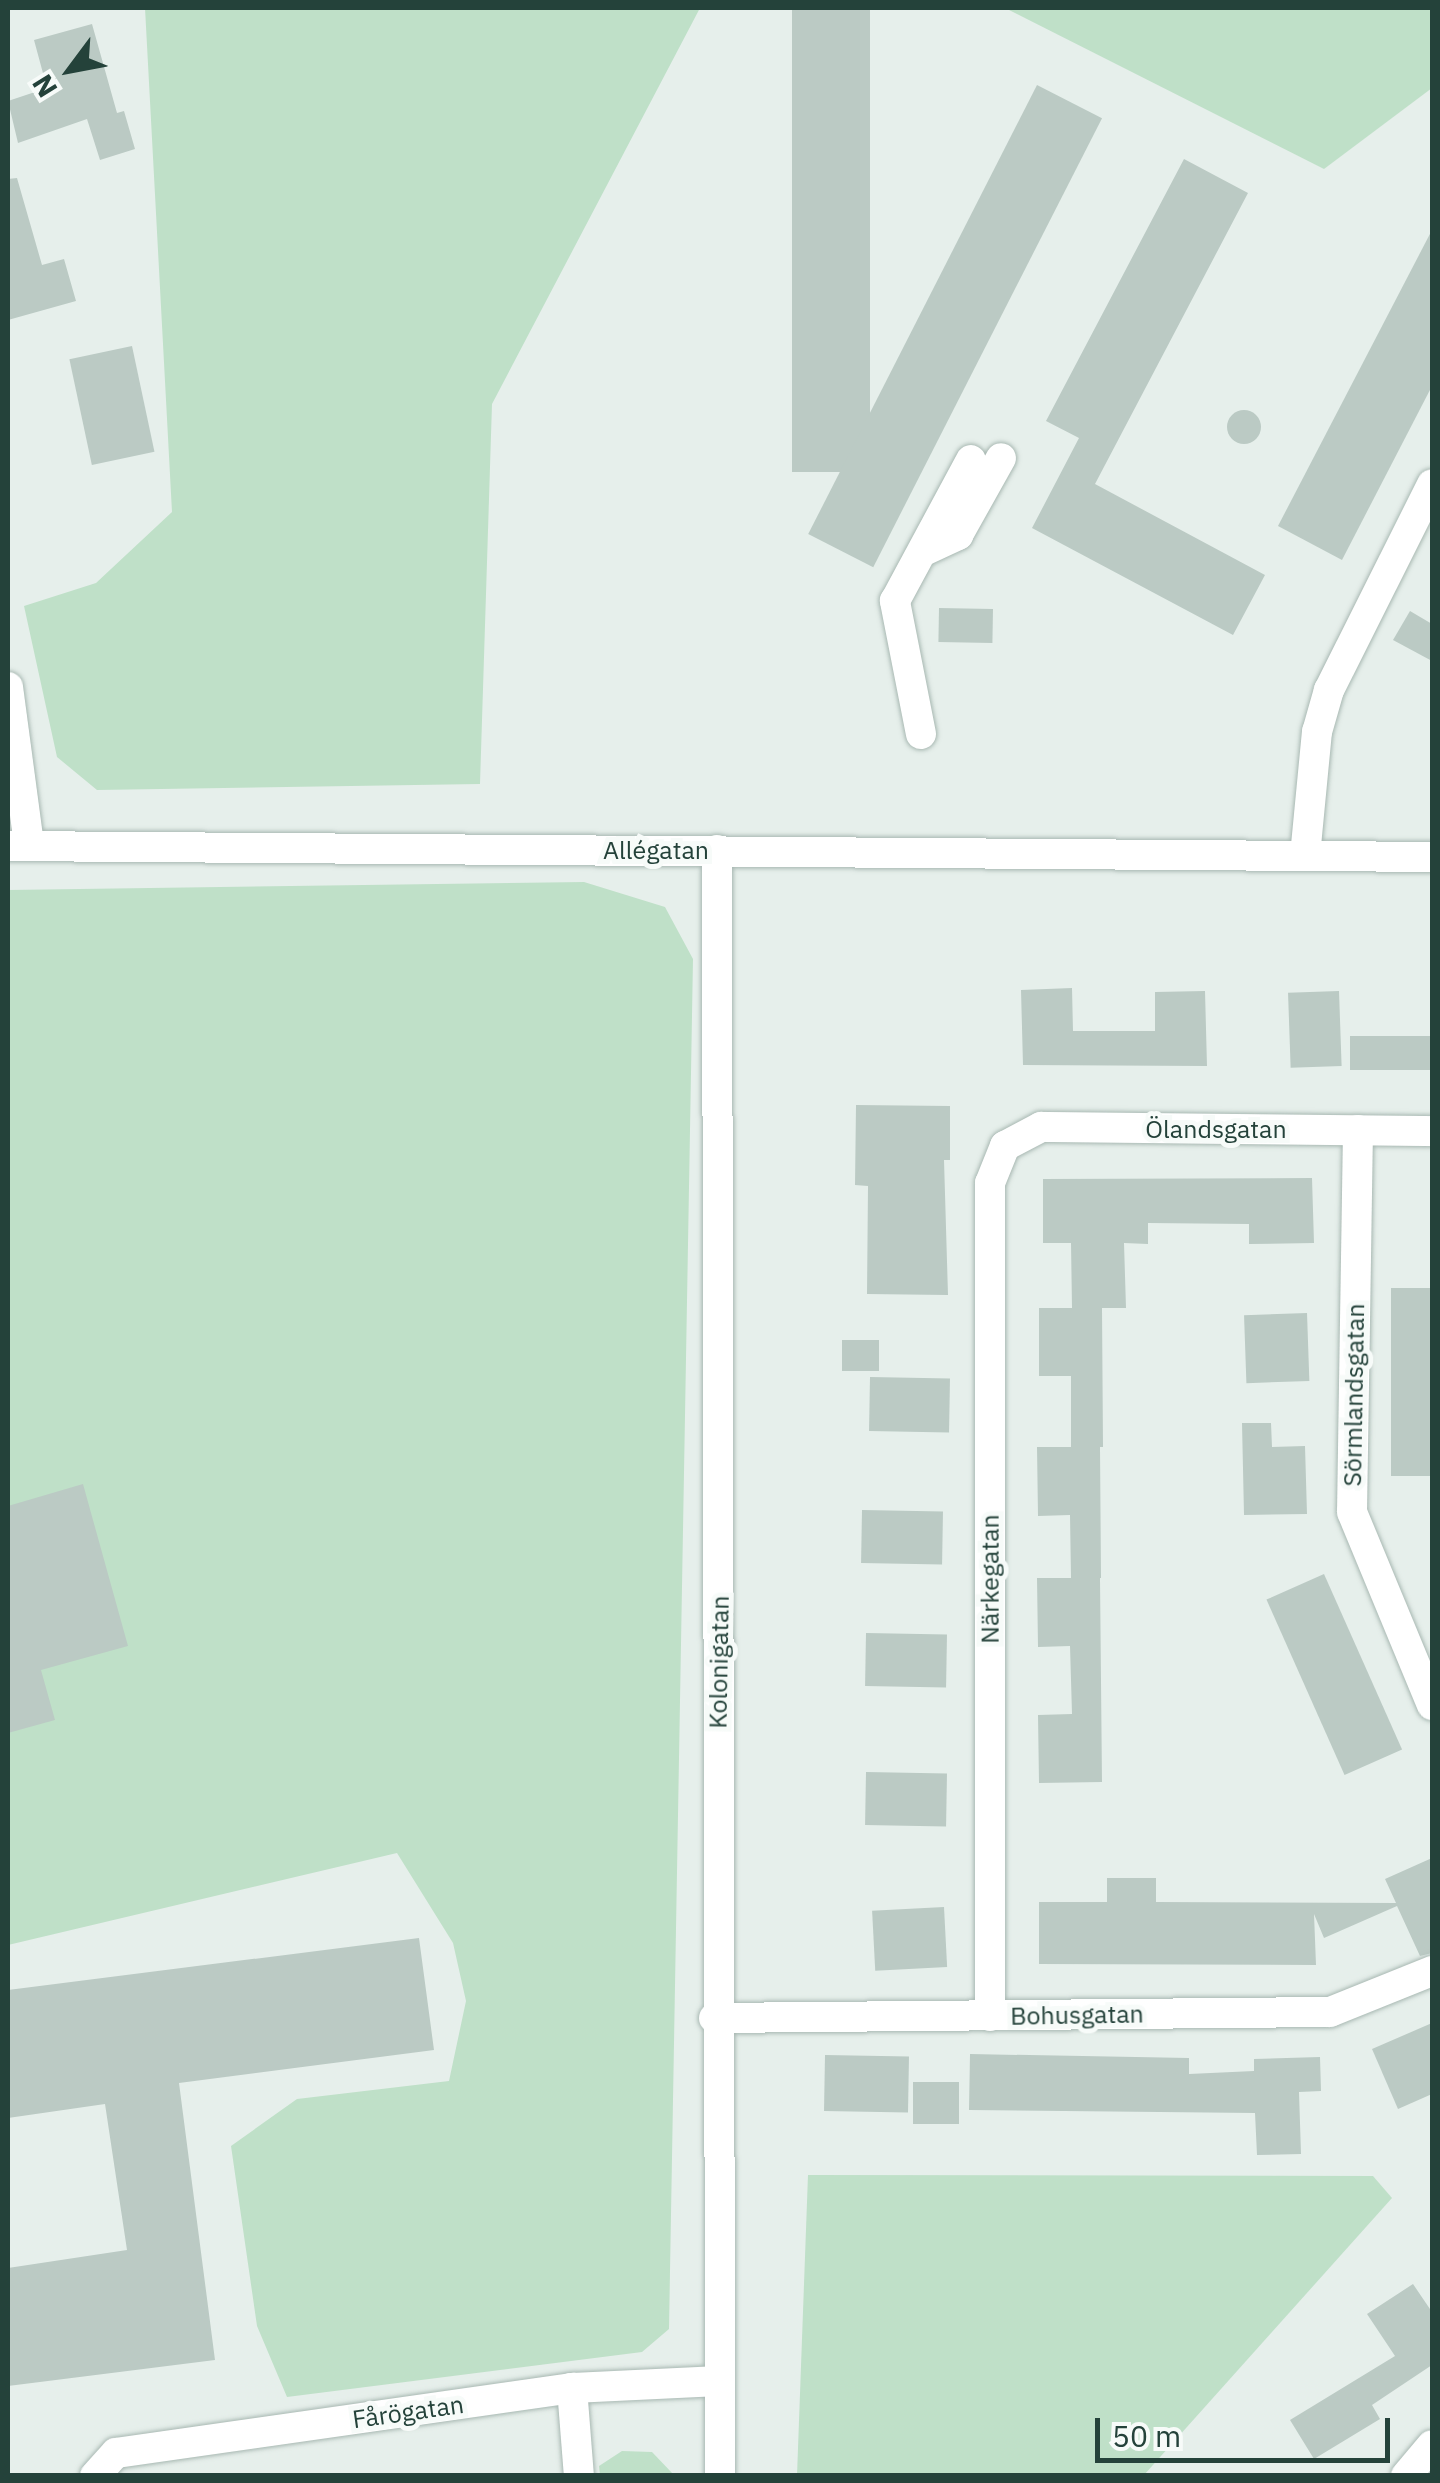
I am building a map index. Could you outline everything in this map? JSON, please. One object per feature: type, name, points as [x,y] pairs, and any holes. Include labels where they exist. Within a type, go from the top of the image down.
[{"type":"street","points":[[921,734],[895,600],[986,459]]},
{"type":"street","points":[[1305,856],[1317,732],[1329,690],[1432,484]]},
{"type":"street","points":[[1396,554],[1432,526]]},
{"type":"street","points":[[8,687],[18,846]]},
{"type":"street","name":"Allégatan","points":[[18,846],[1432,857]]},
{"type":"street","name":"Kolonigatan","points":[[717,850],[721,1525],[714,2018],[720,2476]]},
{"type":"street","name":"Ölandsgatan","points":[[1005,1146],[1041,1127],[1432,1131]]},
{"type":"street","name":"Sörmlandsgatan","points":[[1358,1130],[1352,1512],[1432,1705]]},
{"type":"street","name":"Närkegatan","points":[[990,2016],[990,1183],[1005,1146]]},
{"type":"street","name":"Bohusgatan","points":[[714,2018],[1330,2012],[1432,1971]]},
{"type":"street","name":"Fårögatan","points":[[97,2470],[116,2454],[572,2388],[720,2382]]},
{"type":"street","points":[[572,2388],[579,2476]]},
{"type":"street","points":[[1406,2476],[1432,2444]]},
{"type":"green space","points":[[145,8],[700,8],[492,404],[480,784],[97,790],[57,757],[24,606],[96,583],[172,512]]},
{"type":"green space","points":[[1005,8],[1432,8],[1432,88],[1324,169]]},
{"type":"green space","points":[[584,882],[665,907],[693,959],[669,2329],[642,2352],[287,2397],[257,2326],[231,2146],[297,2099],[449,2081],[466,2001],[453,1943],[397,1853],[8,1945],[8,890]]},
{"type":"green space","points":[[808,2175],[1373,2176],[1392,2198],[1144,2475],[797,2476]]},
{"type":"green space","points":[[622,2451],[652,2452],[674,2475],[600,2475],[599,2466]]},
{"type":"building","points":[[792,8],[870,8],[870,472],[792,472]]},
{"type":"building","points":[[92,24],[117,113],[124,111],[135,149],[100,160],[87,119],[18,143],[8,101],[47,88],[34,40]]},
{"type":"building","points":[[1037,85],[1102,118],[873,567],[808,534]]},
{"type":"building","points":[[1184,159],[1248,193],[1095,484],[1265,575],[1233,635],[1032,528],[1079,438],[1046,421]]},
{"type":"building","points":[[17,178],[42,265],[64,259],[76,301],[8,320],[8,179]]},
{"type":"building","points":[[1432,230],[1432,386],[1342,560],[1278,526]]},
{"type":"building","points":[[132,346],[154,452],[92,465],[69,359]]},
{"type":"building","points":[[1244,410],[1256,415],[1261,427],[1256,439],[1244,444],[1232,439],[1227,427],[1232,415]]},
{"type":"building","points":[[939,608],[993,609],[992,643],[938,642]]},
{"type":"building","points":[[1410,611],[1432,624],[1432,661],[1393,640]]},
{"type":"building","points":[[1072,988],[1073,1031],[1155,1031],[1155,992],[1205,991],[1207,1066],[1023,1065],[1021,990]]},
{"type":"building","points":[[1339,991],[1342,1066],[1291,1068],[1288,993]]},
{"type":"building","points":[[1350,1036],[1432,1036],[1432,1070],[1350,1070]]},
{"type":"building","points":[[856,1105],[950,1106],[950,1160],[944,1160],[948,1295],[867,1294],[868,1186],[855,1185]]},
{"type":"building","points":[[1312,1178],[1314,1243],[1249,1244],[1249,1224],[1148,1223],[1148,1244],[1124,1243],[1126,1308],[1072,1308],[1071,1243],[1043,1243],[1043,1179]]},
{"type":"building","points":[[1391,1288],[1432,1288],[1432,1476],[1391,1476]]},
{"type":"building","points":[[1039,1308],[1102,1308],[1103,1447],[1071,1447],[1071,1376],[1039,1376]]},
{"type":"building","points":[[1307,1313],[1309,1381],[1246,1383],[1244,1315]]},
{"type":"building","points":[[842,1340],[879,1340],[879,1371],[842,1371]]},
{"type":"building","points":[[870,1377],[950,1378],[949,1432],[869,1431]]},
{"type":"building","points":[[1242,1423],[1271,1423],[1272,1447],[1305,1446],[1307,1514],[1244,1515]]},
{"type":"building","points":[[1037,1447],[1100,1447],[1101,1578],[1071,1578],[1070,1515],[1038,1516]]},
{"type":"building","points":[[83,1484],[128,1646],[41,1670],[55,1720],[8,1733],[8,1506]]},
{"type":"building","points":[[862,1510],[943,1511],[942,1564],[861,1563]]},
{"type":"building","points":[[1324,1574],[1402,1749],[1345,1775],[1266,1600]]},
{"type":"building","points":[[1037,1578],[1100,1578],[1102,1782],[1039,1783],[1038,1715],[1072,1714],[1070,1646],[1038,1647]]},
{"type":"building","points":[[866,1633],[947,1634],[946,1687],[865,1686]]},
{"type":"building","points":[[866,1772],[947,1773],[946,1826],[865,1825]]},
{"type":"building","points":[[1432,1858],[1432,1953],[1420,1956],[1397,1906],[1324,1938],[1314,1914],[1316,1965],[1039,1964],[1039,1902],[1107,1902],[1107,1878],[1156,1878],[1156,1902],[1396,1903],[1385,1879]]},
{"type":"building","points":[[944,1907],[947,1967],[875,1971],[872,1911]]},
{"type":"building","points":[[419,1938],[434,2050],[179,2083],[215,2360],[8,2386],[8,2268],[127,2250],[105,2104],[8,2118],[8,1990]]},
{"type":"building","points":[[1432,2023],[1432,2094],[1398,2109],[1372,2049]]},
{"type":"building","points":[[970,2054],[1189,2058],[1189,2074],[1254,2071],[1254,2059],[1320,2057],[1321,2091],[1299,2092],[1301,2154],[1257,2155],[1255,2113],[969,2110]]},
{"type":"building","points":[[825,2055],[909,2056],[908,2112],[824,2111]]},
{"type":"building","points":[[913,2082],[959,2082],[959,2124],[913,2124]]},
{"type":"building","points":[[1413,2284],[1432,2312],[1432,2365],[1372,2405],[1380,2419],[1314,2459],[1290,2420],[1395,2356],[1367,2314]]}]
